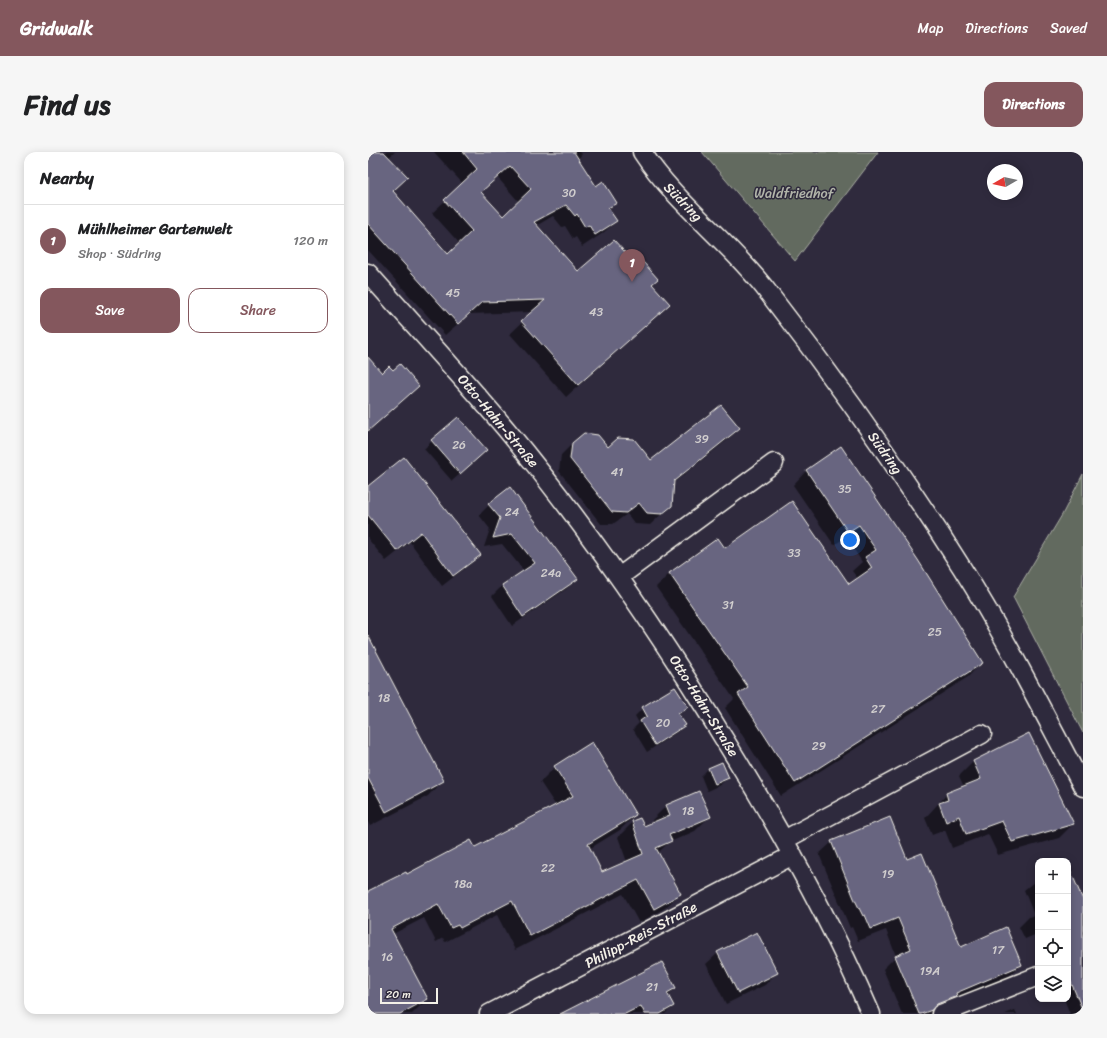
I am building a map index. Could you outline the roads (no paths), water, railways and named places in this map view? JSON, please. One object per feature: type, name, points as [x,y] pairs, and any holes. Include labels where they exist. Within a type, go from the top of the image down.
[{"type":"street","name":"Südring","points":[[642,152],[668,188],[726,245],[766,289],[891,461],[963,570],[996,625],[1083,787]]},
{"type":"street","name":"Otto-Hahn-Straße","points":[[368,273],[506,430],[619,576],[670,651],[793,855],[851,970],[871,1014]]},
{"type":"street","points":[[619,576],[774,463]]},
{"type":"street","points":[[784,840],[982,734]]},
{"type":"street","name":"Philipp-Reis-Straße","points":[[497,1012],[793,855]]},
{"type":"street","points":[[941,1014],[1035,977]]},
{"type":"place","name":"Mühlheimer Gartenwelt","points":[[632,282]]},
{"type":"park label","name":"Waldfriedhof","points":[[794,193]]}]
